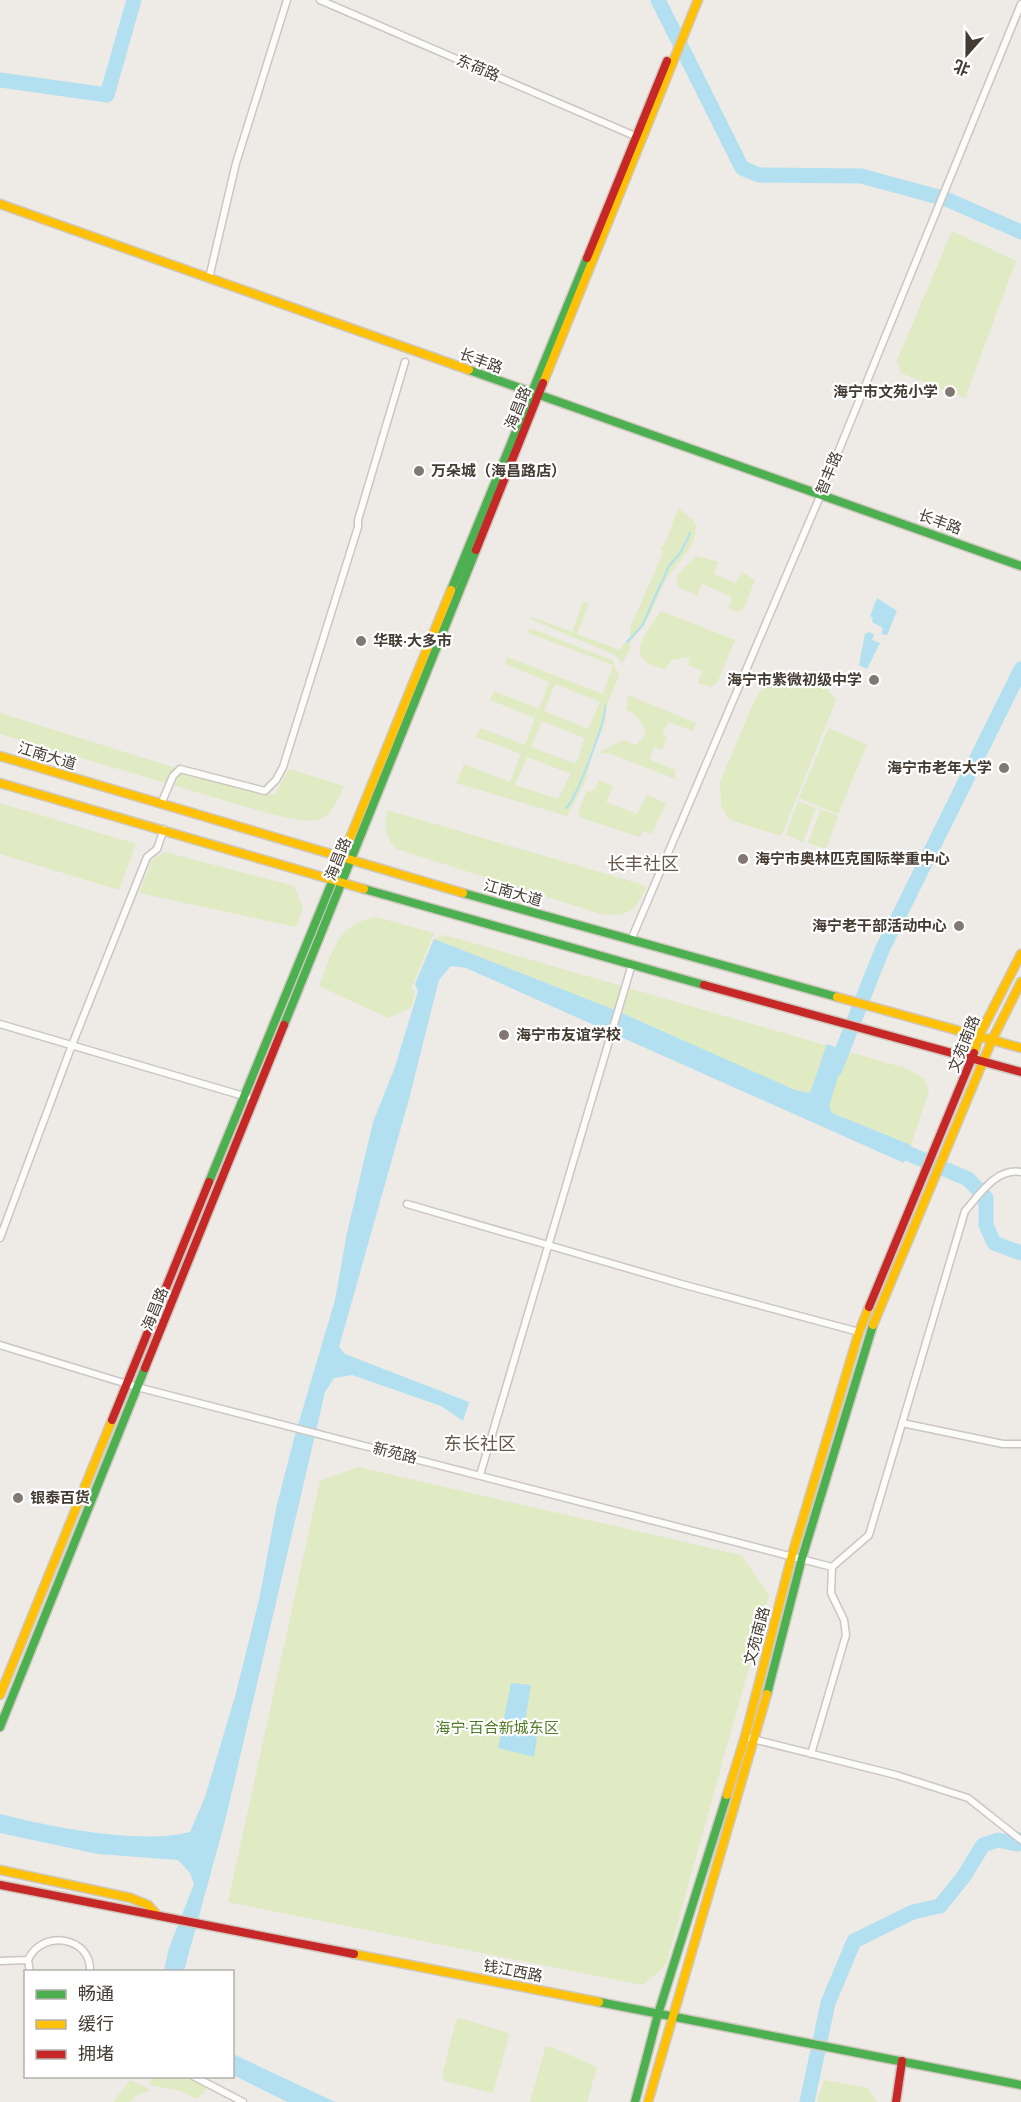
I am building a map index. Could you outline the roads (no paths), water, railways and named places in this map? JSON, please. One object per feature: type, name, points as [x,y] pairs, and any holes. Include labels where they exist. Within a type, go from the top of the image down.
[{"type":"main road","name":"海昌路","points":[[0,1727],[244,1096],[691,8],[698,0]]},
{"type":"main road","name":"海昌路","points":[[0,1695],[254,1100],[343,883],[635,136],[668,67]]},
{"type":"main road","name":"长丰路","points":[[0,204],[1021,566]]},
{"type":"main road","name":"江南大道","points":[[0,756],[351,862],[1021,1048]]},
{"type":"main road","points":[[0,783],[504,930],[824,1015],[1021,1072]]},
{"type":"main road","name":"文苑南路","points":[[635,2102],[658,2014],[745,1737],[792,1555],[859,1332],[973,1058],[979,1036],[1021,954]]},
{"type":"main road","name":"文苑南路","points":[[648,2102],[672,2015],[756,1739],[802,1558],[869,1334],[992,1040],[1021,982]]},
{"type":"main road","points":[[0,1870],[130,1898],[148,1905],[158,1916]]},
{"type":"main road","name":"钱江西路","points":[[0,1885],[1021,2085]]},
{"type":"main road","points":[[896,2102],[902,2061]]},
{"type":"street","points":[[209,278],[239,152],[287,0]]},
{"type":"street","name":"东荷路","points":[[320,0],[635,136]]},
{"type":"street","name":"智丰路","points":[[631,940],[821,494],[1021,4]]},
{"type":"street","points":[[161,804],[173,776],[180,769],[265,790],[276,780],[283,767],[358,527],[405,362]]},
{"type":"street","points":[[0,1238],[72,1045],[147,856],[157,849],[164,829]]},
{"type":"street","points":[[480,1475],[550,1245],[585,1115],[632,964]]},
{"type":"street","points":[[0,1024],[254,1100]]},
{"type":"street","points":[[812,1754],[846,1635],[844,1620],[831,1593],[832,1567],[869,1535],[965,1211],[993,1180],[1012,1171],[1021,1172]]},
{"type":"street","points":[[407,1204],[685,1285],[859,1332]]},
{"type":"street","name":"新苑路","points":[[0,1345],[133,1385],[832,1567]]},
{"type":"street","points":[[902,1423],[1003,1444],[1021,1444]]},
{"type":"street","points":[[745,1737],[896,1775],[968,1798],[1013,1831],[1021,1840]]},
{"type":"street","points":[[30,1970],[28,1960],[32,1951],[48,1940],[65,1940],[84,1952],[90,1962],[90,1970]]},
{"type":"street","points":[[0,1961],[28,1960]]},
{"type":"street","points":[[197,2078],[243,2102]]},
{"type":"water","points":[[877,598],[897,611],[887,635],[881,634],[883,628],[872,622],[873,618],[870,616]]},
{"type":"water","points":[[869,632],[874,634],[872,640],[880,643],[867,669],[859,665],[865,634]]},
{"type":"water","points":[[434,939],[615,1010],[795,1090],[810,1093],[827,1044],[846,1051],[829,1106],[832,1113],[911,1145],[904,1163],[466,968],[451,966],[439,980],[409,1099],[339,1347],[345,1354],[469,1402],[463,1421],[441,1406],[352,1375],[334,1378],[325,1392],[226,1817],[184,1970],[164,1970],[169,1948],[194,1884],[190,1873],[178,1860],[98,1854],[0,1833],[0,1814],[95,1833],[146,1837],[190,1832],[205,1797],[236,1693],[259,1600],[276,1509],[293,1442],[335,1300],[347,1233],[373,1122],[395,1067],[418,991],[415,984]]},
{"type":"water","points":[[511,1683],[531,1685],[525,1722],[539,1726],[534,1757],[498,1748]]},
{"type":"water","points":[[234,2054],[335,2102],[287,2102],[234,2076]]},
{"type":"waterway","points":[[0,80],[107,95],[134,0]]},
{"type":"waterway","points":[[658,0],[742,168],[759,175],[861,176],[946,199],[1021,232]]},
{"type":"waterway","points":[[627,642],[642,626],[669,566],[681,552],[690,533]]},
{"type":"waterway","points":[[835,1069],[882,950],[1021,669]]},
{"type":"waterway","points":[[566,808],[577,790],[590,758],[605,706]]},
{"type":"waterway","points":[[891,1146],[968,1179],[986,1198],[986,1225],[994,1243],[1021,1253]]},
{"type":"waterway","points":[[807,2102],[828,2003],[854,1941],[913,1912],[940,1906],[964,1876],[983,1845],[998,1840],[1017,1844],[1021,1840]]},
{"type":"place","name":"海宁市文苑小学","points":[[950,392]]},
{"type":"place","name":"万朵城（海昌路店）","points":[[419,471]]},
{"type":"place","name":"华联·大多市","points":[[361,641]]},
{"type":"place","name":"海宁市紫微初级中学","points":[[874,680]]},
{"type":"place","name":"海宁市老年大学","points":[[1004,768]]},
{"type":"place","name":"海宁市奥林匹克国际举重中心","points":[[743,859]]},
{"type":"place","name":"海宁老干部活动中心","points":[[959,926]]},
{"type":"place","name":"海宁市友谊学校","points":[[504,1035]]},
{"type":"place","name":"银泰百货","points":[[18,1498]]},
{"type":"district","name":"长丰社区","points":[[643,864]]},
{"type":"district","name":"东长社区","points":[[480,1444]]},
{"type":"park label","name":"海宁·百合新城东区","points":[[497,1728]]}]
